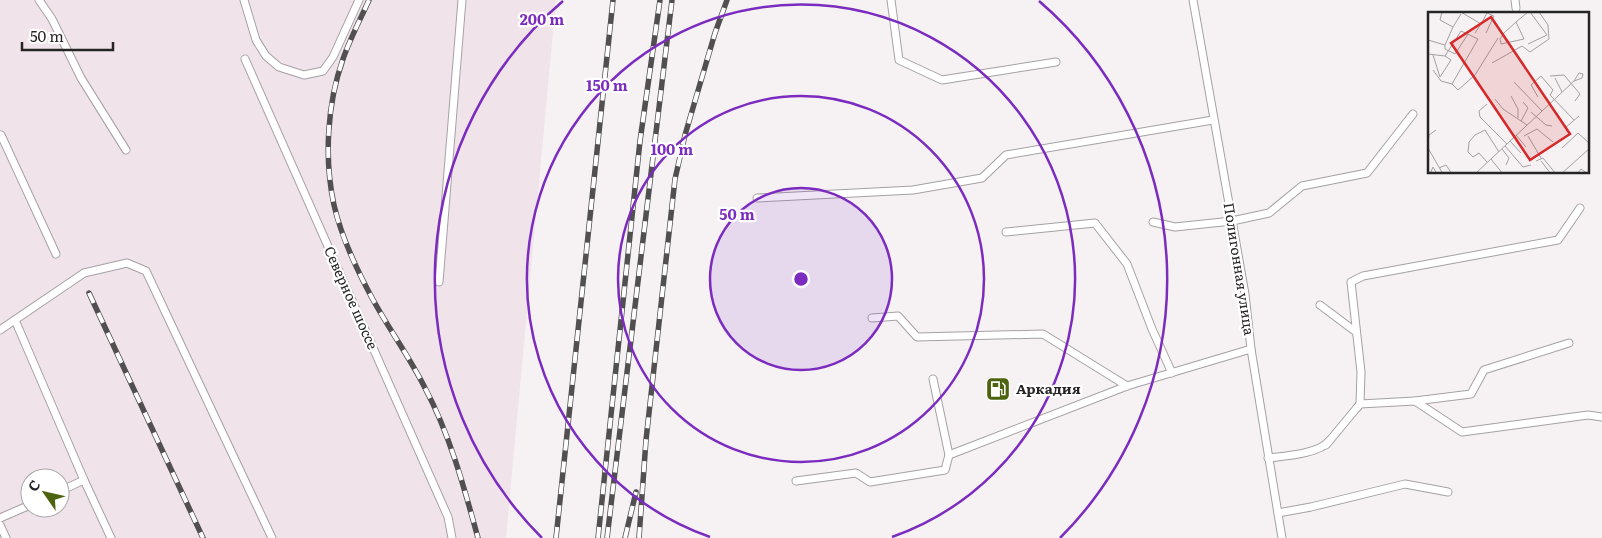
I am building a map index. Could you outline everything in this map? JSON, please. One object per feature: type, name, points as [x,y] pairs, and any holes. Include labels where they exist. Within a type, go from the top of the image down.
[{"type":"lane","points":[[39,0],[52,19],[81,78],[126,150]]},
{"type":"lane","points":[[244,0],[256,40],[266,56],[279,68],[304,76],[323,71],[333,57],[359,0]]},
{"type":"lane","points":[[439,282],[462,0]]},
{"type":"lane","points":[[892,0],[899,60],[942,80],[1056,62]]},
{"type":"lane","name":"Полигонная улица","points":[[1193,0],[1245,294],[1251,349],[1282,538]]},
{"type":"lane","points":[[1515,0],[1516,8]]},
{"type":"lane","name":"Северное шоссе","points":[[244,60],[448,517],[452,538]]},
{"type":"lane","points":[[1153,222],[1175,227],[1269,213],[1302,186],[1367,173],[1413,114]]},
{"type":"lane","points":[[757,198],[913,190],[982,178],[1006,155],[1213,120]]},
{"type":"lane","points":[[0,135],[56,254]]},
{"type":"lane","points":[[1268,458],[1305,453],[1326,445],[1360,404],[1361,372],[1351,282],[1363,276],[1558,240],[1580,208]]},
{"type":"lane","points":[[1006,232],[1095,223],[1127,264],[1152,329],[1172,373]]},
{"type":"lane","points":[[0,330],[84,273],[127,263],[146,272],[272,538]]},
{"type":"lane","points":[[1320,305],[1356,332]]},
{"type":"lane","points":[[872,318],[898,316],[917,337],[1043,334],[1127,386]]},
{"type":"lane","points":[[15,320],[111,538]]},
{"type":"lane","points":[[1360,404],[1471,394],[1484,370],[1569,343]]},
{"type":"lane","points":[[949,456],[1127,386],[1251,349]]},
{"type":"lane","points":[[796,481],[856,473],[870,482],[945,470],[949,456],[933,380]]},
{"type":"lane","points":[[1415,400],[1462,432],[1588,414],[1602,417]]},
{"type":"lane","points":[[70,486],[84,480]]},
{"type":"lane","points":[[1278,513],[1405,484],[1448,492]]},
{"type":"lane","points":[[0,518],[20,509]]},
{"type":"lane","points":[[0,525],[6,538]]},
{"type":"shaded area","points":[[0,0],[556,0],[506,538],[0,538]]},
{"type":"railway","points":[[369,0],[346,52],[333,94],[328,150],[334,205],[345,240],[360,274],[419,376],[442,424],[462,481],[478,538]]},
{"type":"railway","points":[[556,538],[613,0]]},
{"type":"railway","points":[[598,538],[640,141],[660,0]]},
{"type":"railway","points":[[607,538],[672,0]]},
{"type":"railway","points":[[639,538],[646,440],[675,179],[685,135],[715,33],[727,0]]},
{"type":"railway","points":[[89,293],[203,538]]},
{"type":"railway","points":[[625,538],[636,492]]},
{"type":"place","name":"Аркадия","points":[[998,389]]}]
